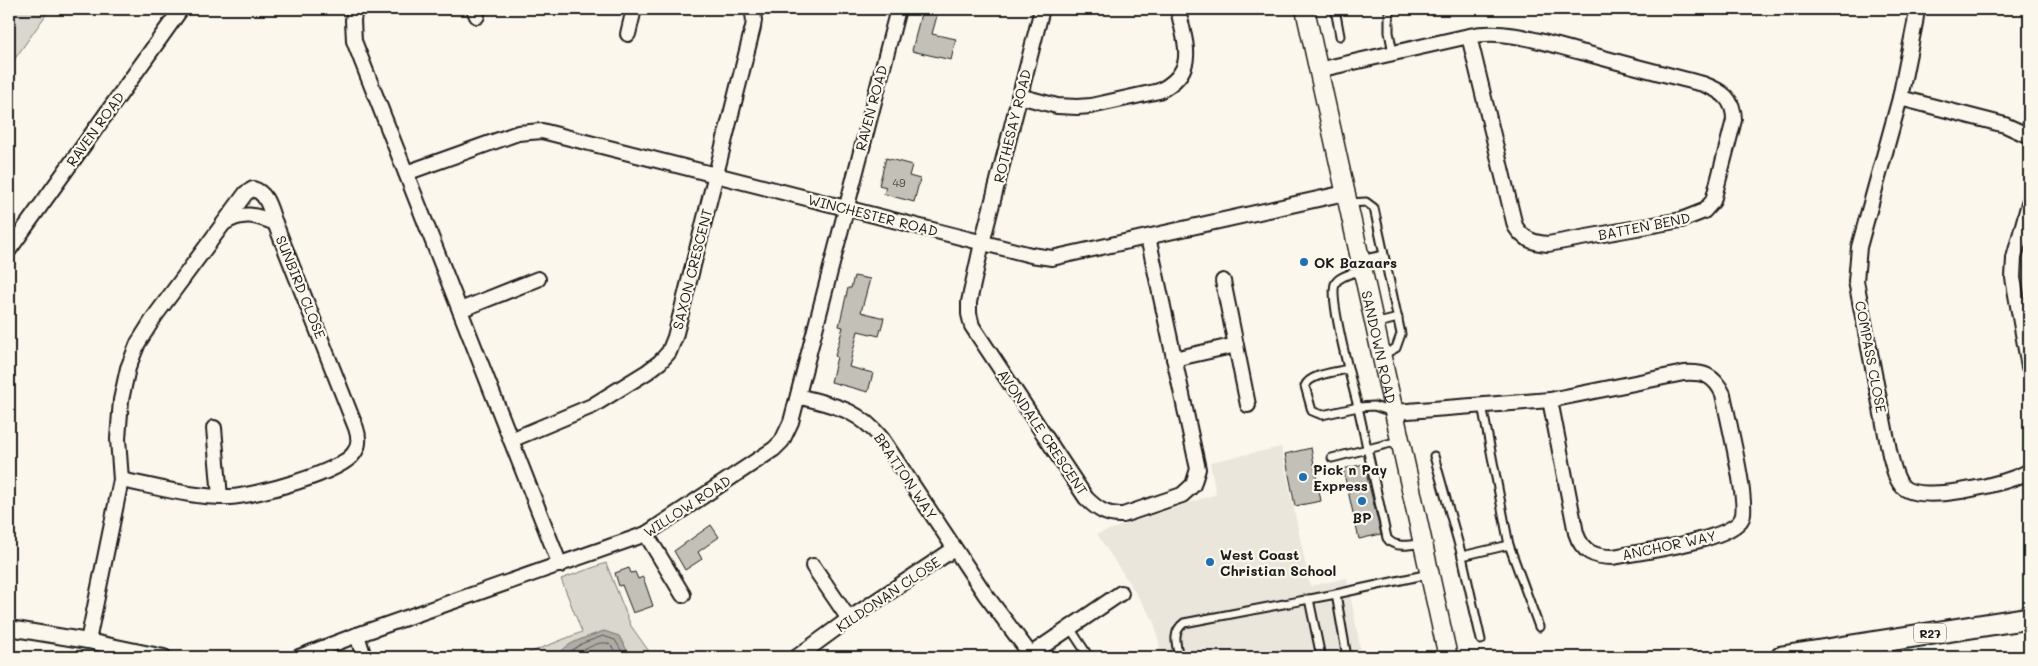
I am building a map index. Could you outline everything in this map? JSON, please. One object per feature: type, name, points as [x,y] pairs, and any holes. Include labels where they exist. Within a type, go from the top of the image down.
[{"type":"main road","name":"R27","points":[[1782,657],[2029,618]]},
{"type":"street","name":"RAVEN ROAD","points":[[9,250],[181,9]]},
{"type":"street","points":[[355,9],[352,20],[354,41],[560,565]]},
{"type":"street","points":[[628,34],[634,9]]},
{"type":"street","name":"SAXON CRESCENT","points":[[511,440],[592,406],[647,372],[669,352],[675,337],[753,28],[752,9]]},
{"type":"street","name":"RAVEN ROAD","points":[[845,207],[898,9]]},
{"type":"street","name":"ROTHESAY ROAD","points":[[982,243],[1042,9]]},
{"type":"street","points":[[1019,96],[1058,106],[1091,106],[1159,91],[1180,77],[1186,57],[1178,9]]},
{"type":"street","name":"SANDOWN ROAD","points":[[1305,9],[1374,324],[1383,355],[1448,657]]},
{"type":"street","name":"COMPASS CLOSE","points":[[1917,9],[1916,23],[1900,98],[1856,264],[1856,281],[1895,474],[1903,488],[1916,493],[1929,494],[1950,493],[2011,479],[2029,471]]},
{"type":"street","name":"BATTEN BEND","points":[[1318,70],[1469,36],[1492,33],[1506,34],[1694,82],[1718,90],[1731,102],[1734,110],[1734,120],[1713,201],[1704,211],[1681,220],[1548,244],[1527,239],[1520,234],[1515,226],[1469,36]]},
{"type":"street","points":[[1900,98],[2005,125],[2029,136]]},
{"type":"street","name":"WINCHESTER ROAD","points":[[406,173],[518,133],[534,130],[982,243],[1052,258],[1346,198]]},
{"type":"street","points":[[88,641],[121,480],[118,439],[121,400],[128,368],[138,343],[155,316],[246,192],[253,190],[265,196],[275,223]]},
{"type":"street","points":[[2029,203],[2014,258],[2013,278],[2029,368]]},
{"type":"street","name":"WILLOW ROAD","points":[[299,657],[646,534],[774,449],[787,432],[798,396],[845,207]]},
{"type":"street","name":"SUNBIRD CLOSE","points":[[121,480],[199,496],[252,495],[282,487],[343,464],[353,455],[358,445],[356,428],[275,223],[259,216],[248,214],[232,218],[224,223]]},
{"type":"street","name":"AVONDALE CRESCENT","points":[[982,243],[969,302],[972,326],[1086,498],[1105,513],[1123,515],[1182,495],[1189,490],[1196,479],[1198,463],[1148,237]]},
{"type":"street","points":[[460,310],[538,278]]},
{"type":"street","points":[[1223,281],[1248,405]]},
{"type":"street","points":[[1174,359],[1236,345]]},
{"type":"street","name":"ANCHOR WAY","points":[[1395,412],[1550,400],[1697,372],[1712,378],[1718,384],[1723,394],[1744,498],[1742,519],[1733,529],[1708,539],[1613,557],[1598,556],[1587,551],[1578,540],[1576,533],[1550,400]]},
{"type":"street","name":"BRATTON WAY","points":[[798,396],[842,408],[858,415],[870,424],[1029,656]]},
{"type":"street","points":[[214,428],[220,496]]},
{"type":"street","points":[[646,534],[683,595]]},
{"type":"street","name":"KILDONAN CLOSE","points":[[797,657],[849,619],[954,549]]},
{"type":"street","points":[[814,566],[849,619]]},
{"type":"street","points":[[1029,656],[1121,593]]},
{"type":"street","points":[[9,628],[88,641],[164,657]]},
{"type":"street","points":[[357,635],[364,657]]},
{"type":"lane","points":[[1335,9],[1340,36]]},
{"type":"lane","points":[[1389,9],[1389,32],[1393,53]]},
{"type":"lane","points":[[1346,198],[1372,205],[1384,255],[1401,334],[1398,344],[1392,351],[1383,355]]},
{"type":"lane","points":[[1384,255],[1361,265],[1339,279],[1334,285],[1337,315],[1388,540],[1399,545],[1422,543]]},
{"type":"lane","points":[[1374,324],[1398,318]]},
{"type":"lane","points":[[1348,369],[1312,378],[1306,383],[1312,412],[1322,415],[1358,407],[1374,406],[1395,412]]},
{"type":"lane","points":[[1482,406],[1509,545],[1539,627]]},
{"type":"lane","points":[[1332,458],[1400,441]]},
{"type":"lane","points":[[1434,456],[1462,556],[1481,640]]},
{"type":"lane","points":[[1462,556],[1509,545]]},
{"type":"lane","points":[[1180,657],[1176,634],[1179,627],[1184,623],[1429,574]]},
{"type":"lane","points":[[1336,594],[1348,657]]},
{"type":"lane","points":[[1309,599],[1321,657]]},
{"type":"lane","points":[[1070,628],[1089,657]]},
{"type":"shaded area","points":[[9,9],[50,9],[9,67]]},
{"type":"shaded area","name":"West Coast Christian School","points":[[1281,447],[1310,586],[1347,578],[1362,657],[1162,657],[1154,621],[1097,534],[1216,494],[1210,462]]},
{"type":"shaded area","points":[[606,563],[631,626],[653,657],[522,657],[582,632],[561,579]]},
{"type":"water","points":[[604,631],[619,636],[631,657],[557,657],[565,647]]},
{"type":"building","points":[[922,9],[938,12],[932,34],[956,39],[951,60],[912,51]]},
{"type":"building","points":[[886,158],[912,165],[909,176],[920,179],[914,202],[884,194],[886,187],[879,185]]},
{"type":"building","points":[[854,276],[870,279],[861,312],[884,318],[879,336],[858,331],[849,367],[873,373],[868,392],[831,382],[837,357],[835,356],[843,327],[839,326],[848,288],[851,288]]},
{"type":"building","name":"Pick n Pay Express","points":[[1311,448],[1321,501],[1295,506],[1285,454]]},
{"type":"building","points":[[1364,464],[1381,534],[1359,539],[1343,469]]},
{"type":"building","points":[[711,525],[719,537],[698,552],[702,559],[685,570],[674,551]]},
{"type":"building","points":[[629,568],[631,573],[635,572],[638,579],[643,577],[653,606],[633,613],[622,585],[619,586],[615,573]]},
{"type":"place","name":"OK Bazaars","points":[[1304,262]]},
{"type":"place","name":"Pick n Pay Express","points":[[1303,477]]},
{"type":"place","name":"BP","points":[[1362,501]]},
{"type":"place","name":"West Coast Christian School","points":[[1210,562]]}]
